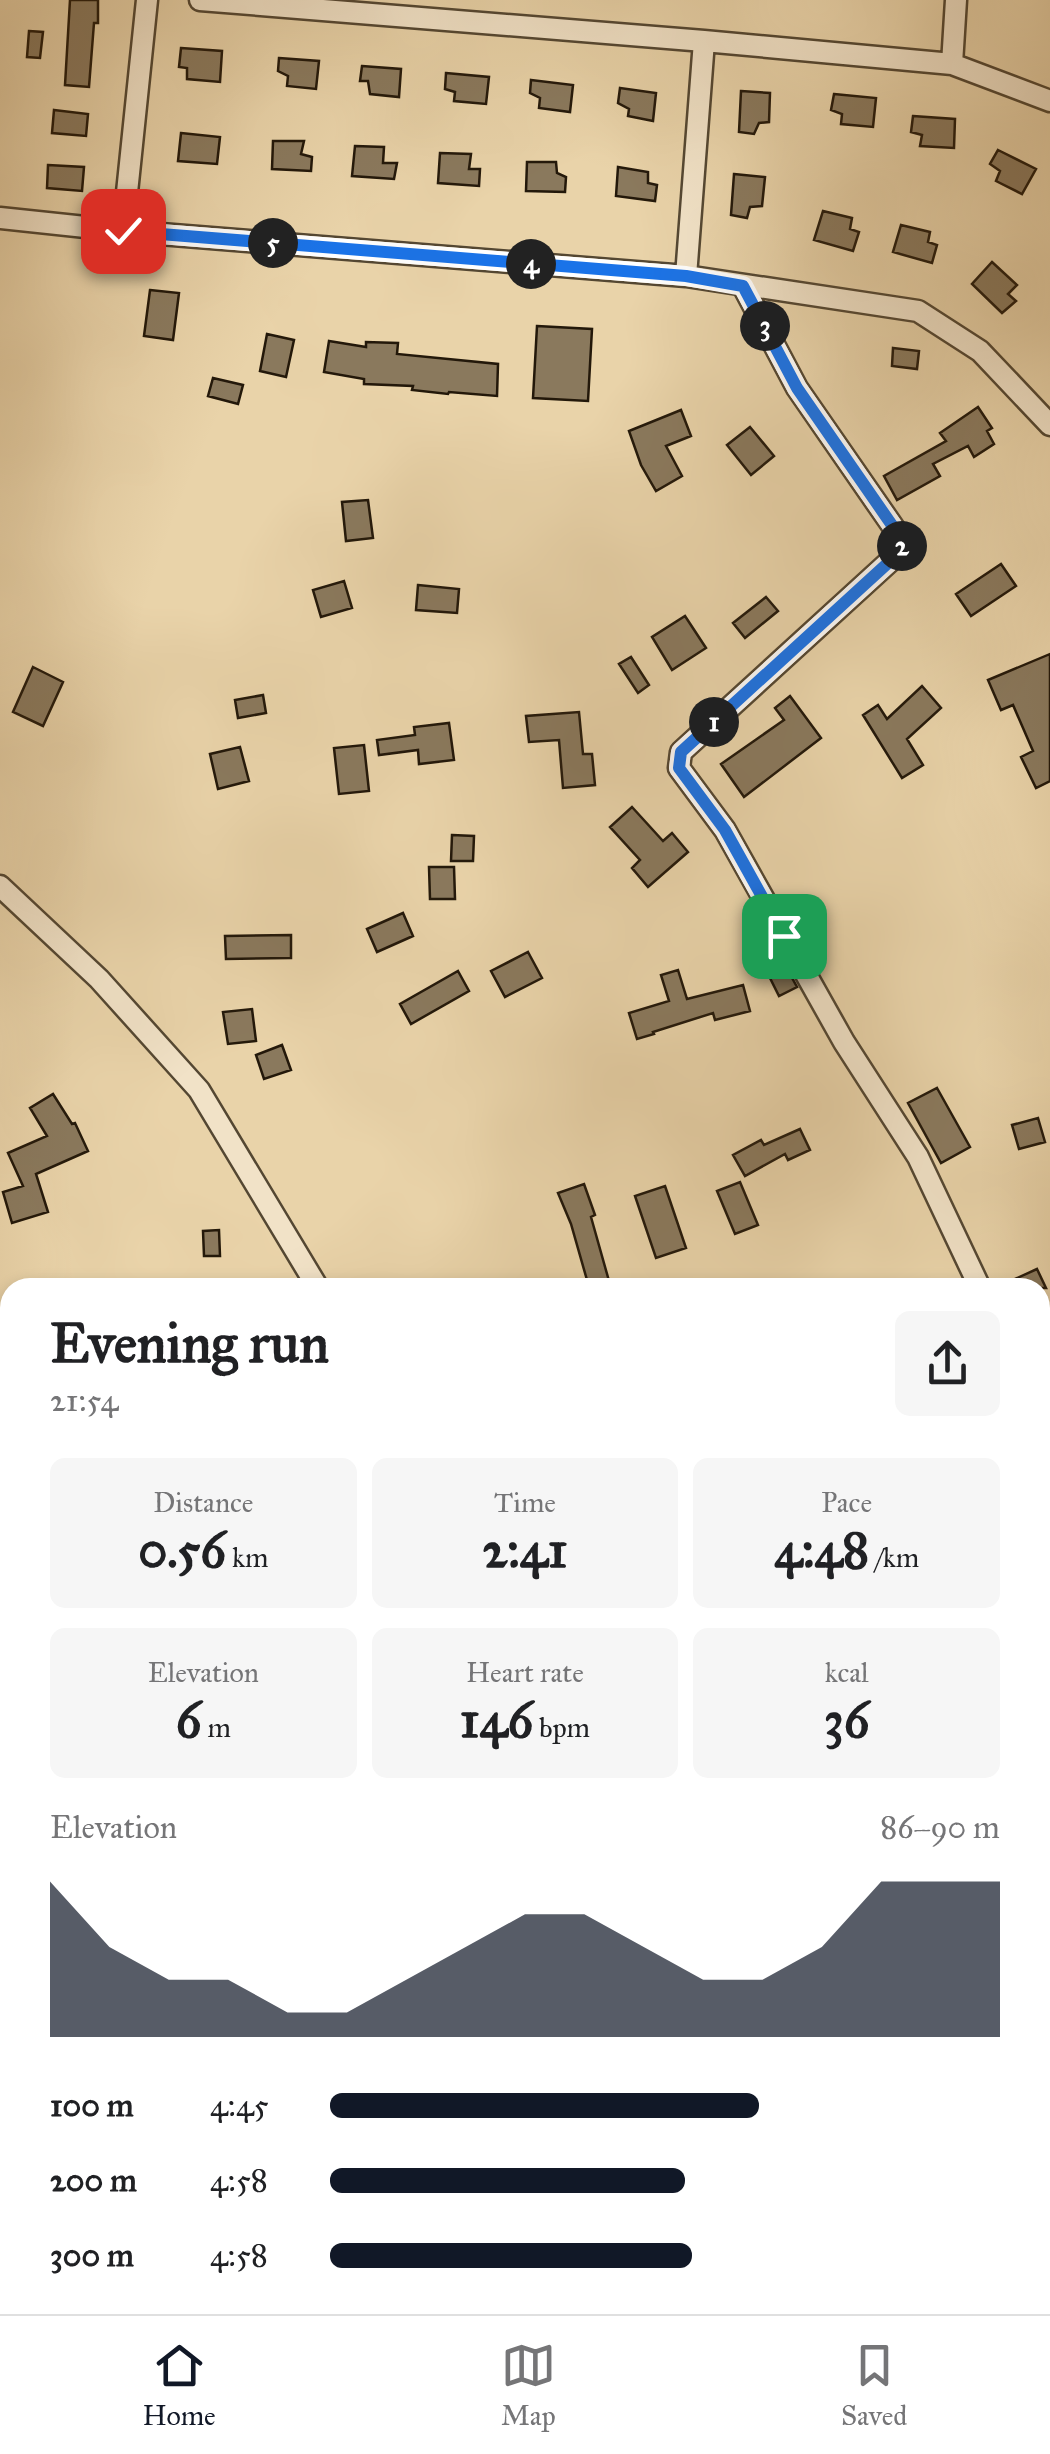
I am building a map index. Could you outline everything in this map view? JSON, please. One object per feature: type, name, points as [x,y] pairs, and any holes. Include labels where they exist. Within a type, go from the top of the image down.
[{"type":"street","points":[[123,231],[147,0]]},
{"type":"street","points":[[200,0],[347,7],[952,64],[1050,101]]},
{"type":"street","points":[[952,64],[956,0]]},
{"type":"street","points":[[686,276],[704,41]]},
{"type":"street","points":[[0,218],[686,276],[918,310],[980,350],[1050,424]]},
{"type":"street","points":[[743,286],[797,388],[896,531],[902,547],[681,752],[679,768],[725,830],[844,1042],[918,1157],[975,1278]]},
{"type":"street","points":[[0,886],[99,979],[198,1090],[312,1278]]},
{"type":"building","points":[[70,0],[98,0],[89,87],[65,85]]},
{"type":"building","points":[[29,31],[43,32],[40,58],[27,57]]},
{"type":"building","points":[[181,48],[222,51],[220,82],[187,79],[187,68],[179,67]]},
{"type":"building","points":[[279,58],[319,61],[316,89],[287,86],[288,76],[278,71]]},
{"type":"building","points":[[362,66],[401,69],[399,97],[370,94],[368,81],[360,81]]},
{"type":"building","points":[[446,73],[489,77],[486,104],[454,101],[455,92],[445,89]]},
{"type":"building","points":[[531,80],[573,85],[570,112],[539,108],[540,98],[530,93]]},
{"type":"building","points":[[620,88],[656,93],[653,121],[628,116],[629,109],[618,103]]},
{"type":"building","points":[[741,91],[770,93],[769,122],[759,123],[754,134],[739,132]]},
{"type":"building","points":[[834,94],[876,98],[873,127],[841,124],[842,114],[831,110]]},
{"type":"building","points":[[54,110],[88,114],[86,136],[52,133]]},
{"type":"building","points":[[913,116],[955,119],[954,148],[920,146],[922,135],[911,132]]},
{"type":"building","points":[[181,133],[220,137],[217,164],[178,161]]},
{"type":"building","points":[[273,141],[304,141],[301,154],[312,157],[311,171],[272,169]]},
{"type":"building","points":[[355,146],[384,147],[383,163],[397,163],[394,179],[352,176]]},
{"type":"building","points":[[998,150],[1036,169],[1022,194],[996,181],[1000,171],[990,164]]},
{"type":"building","points":[[440,153],[471,154],[469,169],[480,169],[479,186],[438,183]]},
{"type":"building","points":[[527,162],[556,162],[557,173],[566,177],[565,192],[526,191]]},
{"type":"building","points":[[48,165],[84,167],[82,191],[47,188]]},
{"type":"building","points":[[618,167],[648,172],[648,183],[657,185],[655,201],[616,196]]},
{"type":"building","points":[[734,174],[765,177],[762,206],[750,207],[747,218],[731,215]]},
{"type":"building","points":[[823,211],[852,218],[850,229],[859,232],[853,251],[814,240]]},
{"type":"building","points":[[901,225],[930,232],[928,242],[937,245],[932,263],[893,252]]},
{"type":"building","points":[[992,262],[1017,285],[1008,294],[1016,301],[1002,313],[972,284]]},
{"type":"building","points":[[150,290],[179,293],[173,340],[144,336]]},
{"type":"building","points":[[537,326],[592,329],[588,401],[533,398]]},
{"type":"building","points":[[267,334],[294,340],[286,377],[260,371]]},
{"type":"building","points":[[329,341],[366,347],[366,342],[398,343],[397,354],[498,364],[497,396],[364,384],[364,379],[324,372]]},
{"type":"building","points":[[893,348],[919,351],[917,369],[892,366]]},
{"type":"building","points":[[213,378],[243,385],[238,404],[208,396]]},
{"type":"building","points":[[978,407],[992,428],[987,431],[994,444],[974,457],[968,446],[933,464],[940,476],[897,500],[884,476],[946,441],[940,433]]},
{"type":"building","points":[[681,410],[691,436],[666,446],[682,476],[656,491],[641,465],[629,431]]},
{"type":"building","points":[[750,427],[774,456],[751,475],[727,445]]},
{"type":"building","points":[[368,500],[373,538],[346,541],[342,502]]},
{"type":"building","points":[[1001,564],[1016,586],[971,616],[956,594]]},
{"type":"building","points":[[344,581],[352,608],[321,617],[313,590]]},
{"type":"building","points":[[418,585],[459,589],[457,613],[416,610]]},
{"type":"building","points":[[766,597],[778,611],[745,638],[733,623]]},
{"type":"building","points":[[685,616],[706,648],[672,670],[652,637]]},
{"type":"building","points":[[1050,654],[1050,781],[1036,788],[1021,757],[1033,751],[1013,705],[1001,710],[988,680]]},
{"type":"building","points":[[631,657],[649,685],[638,693],[619,664]]},
{"type":"building","points":[[33,667],[63,682],[43,726],[13,712]]},
{"type":"building","points":[[922,686],[941,708],[907,739],[923,765],[902,778],[863,715],[878,705],[887,719]]},
{"type":"building","points":[[263,695],[266,713],[238,718],[235,700]]},
{"type":"building","points":[[790,696],[821,738],[744,797],[721,764],[784,720],[775,708]]},
{"type":"building","points":[[579,712],[583,754],[592,754],[595,785],[563,788],[559,740],[529,742],[526,716]]},
{"type":"building","points":[[449,723],[454,760],[419,764],[418,750],[379,755],[377,740],[415,735],[414,727]]},
{"type":"building","points":[[364,745],[369,791],[339,794],[334,748]]},
{"type":"building","points":[[240,747],[249,781],[218,789],[210,754]]},
{"type":"building","points":[[632,807],[663,841],[672,833],[688,852],[648,887],[632,868],[640,860],[610,827]]},
{"type":"building","points":[[452,835],[474,836],[473,861],[451,861]]},
{"type":"building","points":[[429,867],[454,867],[455,899],[430,899]]},
{"type":"building","points":[[403,913],[413,936],[377,952],[367,929]]},
{"type":"building","points":[[291,935],[291,958],[226,959],[225,936]]},
{"type":"building","points":[[528,952],[542,978],[505,997],[491,971]]},
{"type":"building","points":[[786,967],[797,987],[779,996],[769,976]]},
{"type":"building","points":[[678,970],[687,999],[743,985],[750,1011],[715,1020],[713,1013],[637,1039],[629,1013],[669,1001],[661,975]]},
{"type":"building","points":[[458,971],[469,991],[411,1024],[400,1004]]},
{"type":"building","points":[[252,1009],[256,1041],[228,1044],[223,1012]]},
{"type":"building","points":[[282,1045],[291,1070],[264,1079],[256,1055]]},
{"type":"building","points":[[937,1088],[970,1147],[941,1163],[908,1103]]},
{"type":"building","points":[[53,1094],[75,1123],[88,1151],[36,1174],[48,1212],[12,1223],[3,1192],[23,1186],[8,1153],[47,1136],[30,1108]]},
{"type":"building","points":[[1038,1118],[1045,1142],[1019,1149],[1012,1125]]},
{"type":"building","points":[[800,1129],[810,1150],[788,1160],[785,1154],[745,1176],[733,1155],[761,1140],[764,1145]]},
{"type":"building","points":[[740,1182],[758,1225],[735,1234],[717,1191]]},
{"type":"building","points":[[584,1184],[608,1278],[586,1278],[558,1193]]},
{"type":"building","points":[[665,1186],[686,1248],[656,1258],[635,1196]]},
{"type":"building","points":[[219,1230],[220,1256],[204,1256],[203,1231]]},
{"type":"building","points":[[1037,1269],[1041,1278],[1017,1278]]},
{"type":"route","points":[[123,231],[686,276],[743,286],[797,388],[896,531],[902,547],[681,752],[679,768],[725,830],[784,936]]}]
